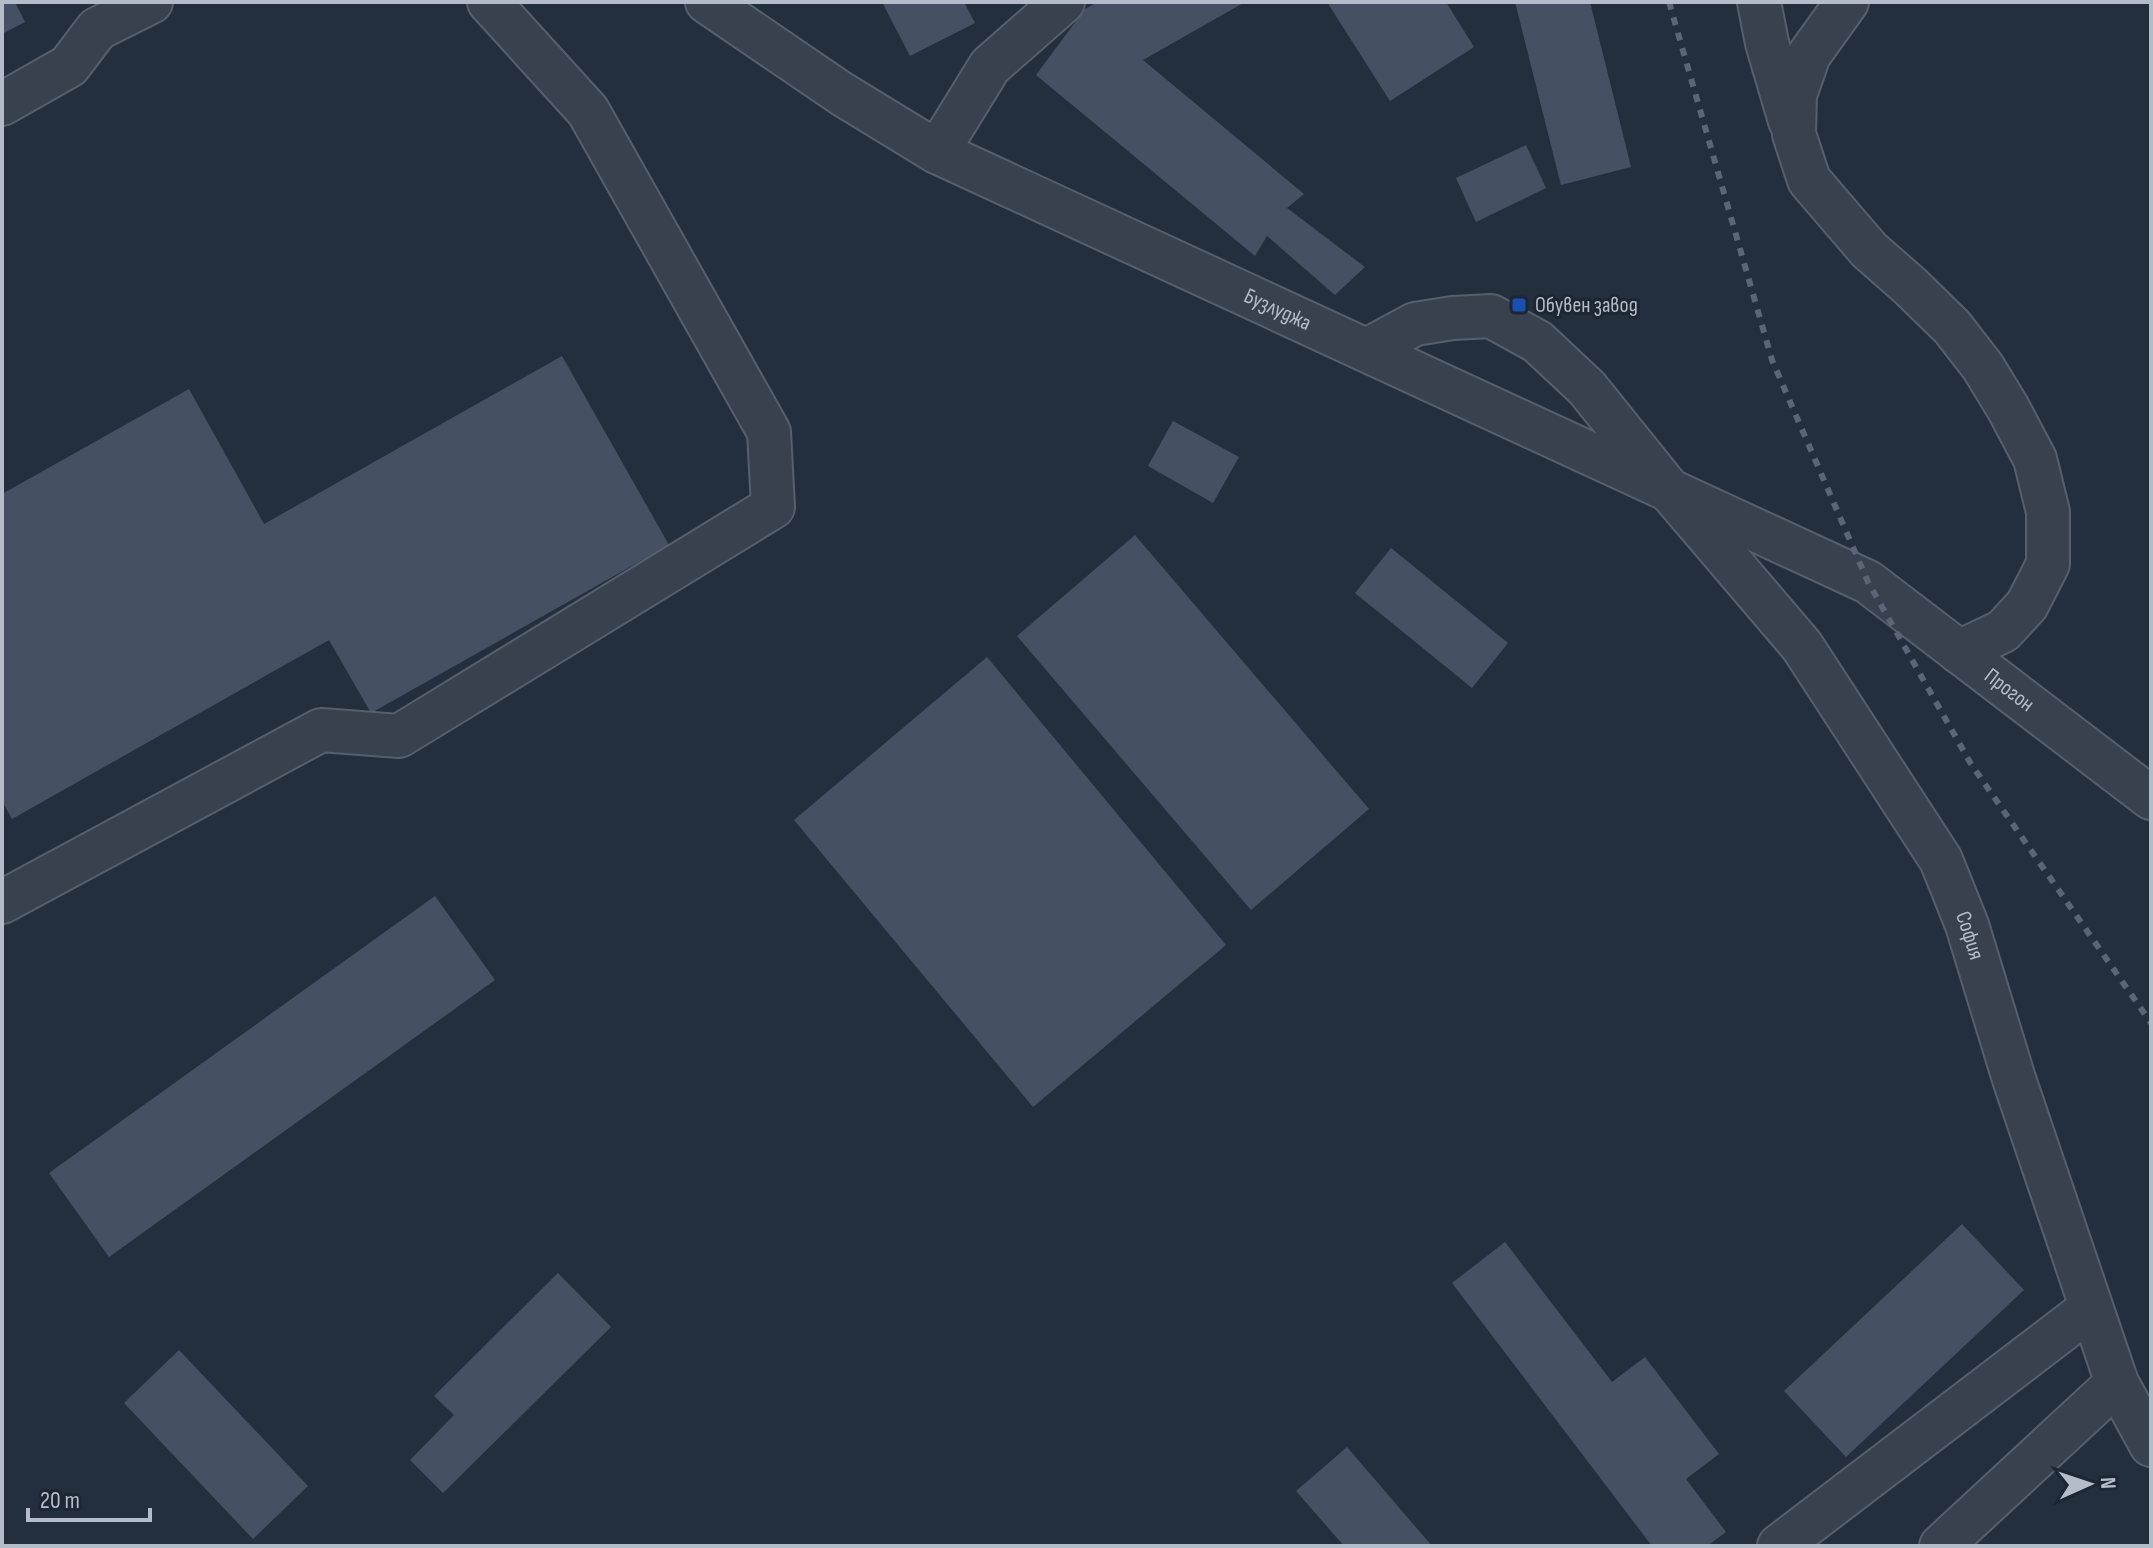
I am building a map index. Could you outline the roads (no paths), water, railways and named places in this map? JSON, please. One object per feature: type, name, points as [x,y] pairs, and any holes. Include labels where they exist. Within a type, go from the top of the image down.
[{"type":"street","points":[[2,902],[321,730],[399,736],[773,507],[769,432],[754,405],[588,111],[489,2]]},
{"type":"street","name":"Бузлуджа","points":[[707,2],[842,94],[937,152],[1868,582]]},
{"type":"street","points":[[937,152],[990,66],[1063,2]]},
{"type":"street","points":[[1759,2],[1767,43],[1809,180],[1869,250],[1952,327],[1996,387],[2035,459],[2048,512],[2048,564],[2027,605],[2003,631],[1959,652]]},
{"type":"street","points":[[1794,134],[1795,95],[1809,55],[1847,2]]},
{"type":"street","points":[[2,104],[69,66],[97,29],[132,6]]},
{"type":"street","name":"София","points":[[1367,350],[1415,324],[1491,316],[1538,342],[1587,388],[1802,646],[1941,860],[1967,925],[2014,1079],[2117,1383],[2151,1445]]},
{"type":"street","name":"Прогон","points":[[1868,582],[2151,798]]},
{"type":"street","points":[[1779,1546],[2091,1308]]},
{"type":"street","points":[[1941,1546],[2117,1383]]},
{"type":"railway","points":[[1669,2],[1772,360],[1868,582],[1971,764],[2151,1023]]},
{"type":"place","name":"Обувен завод","points":[[1519,305]]}]
